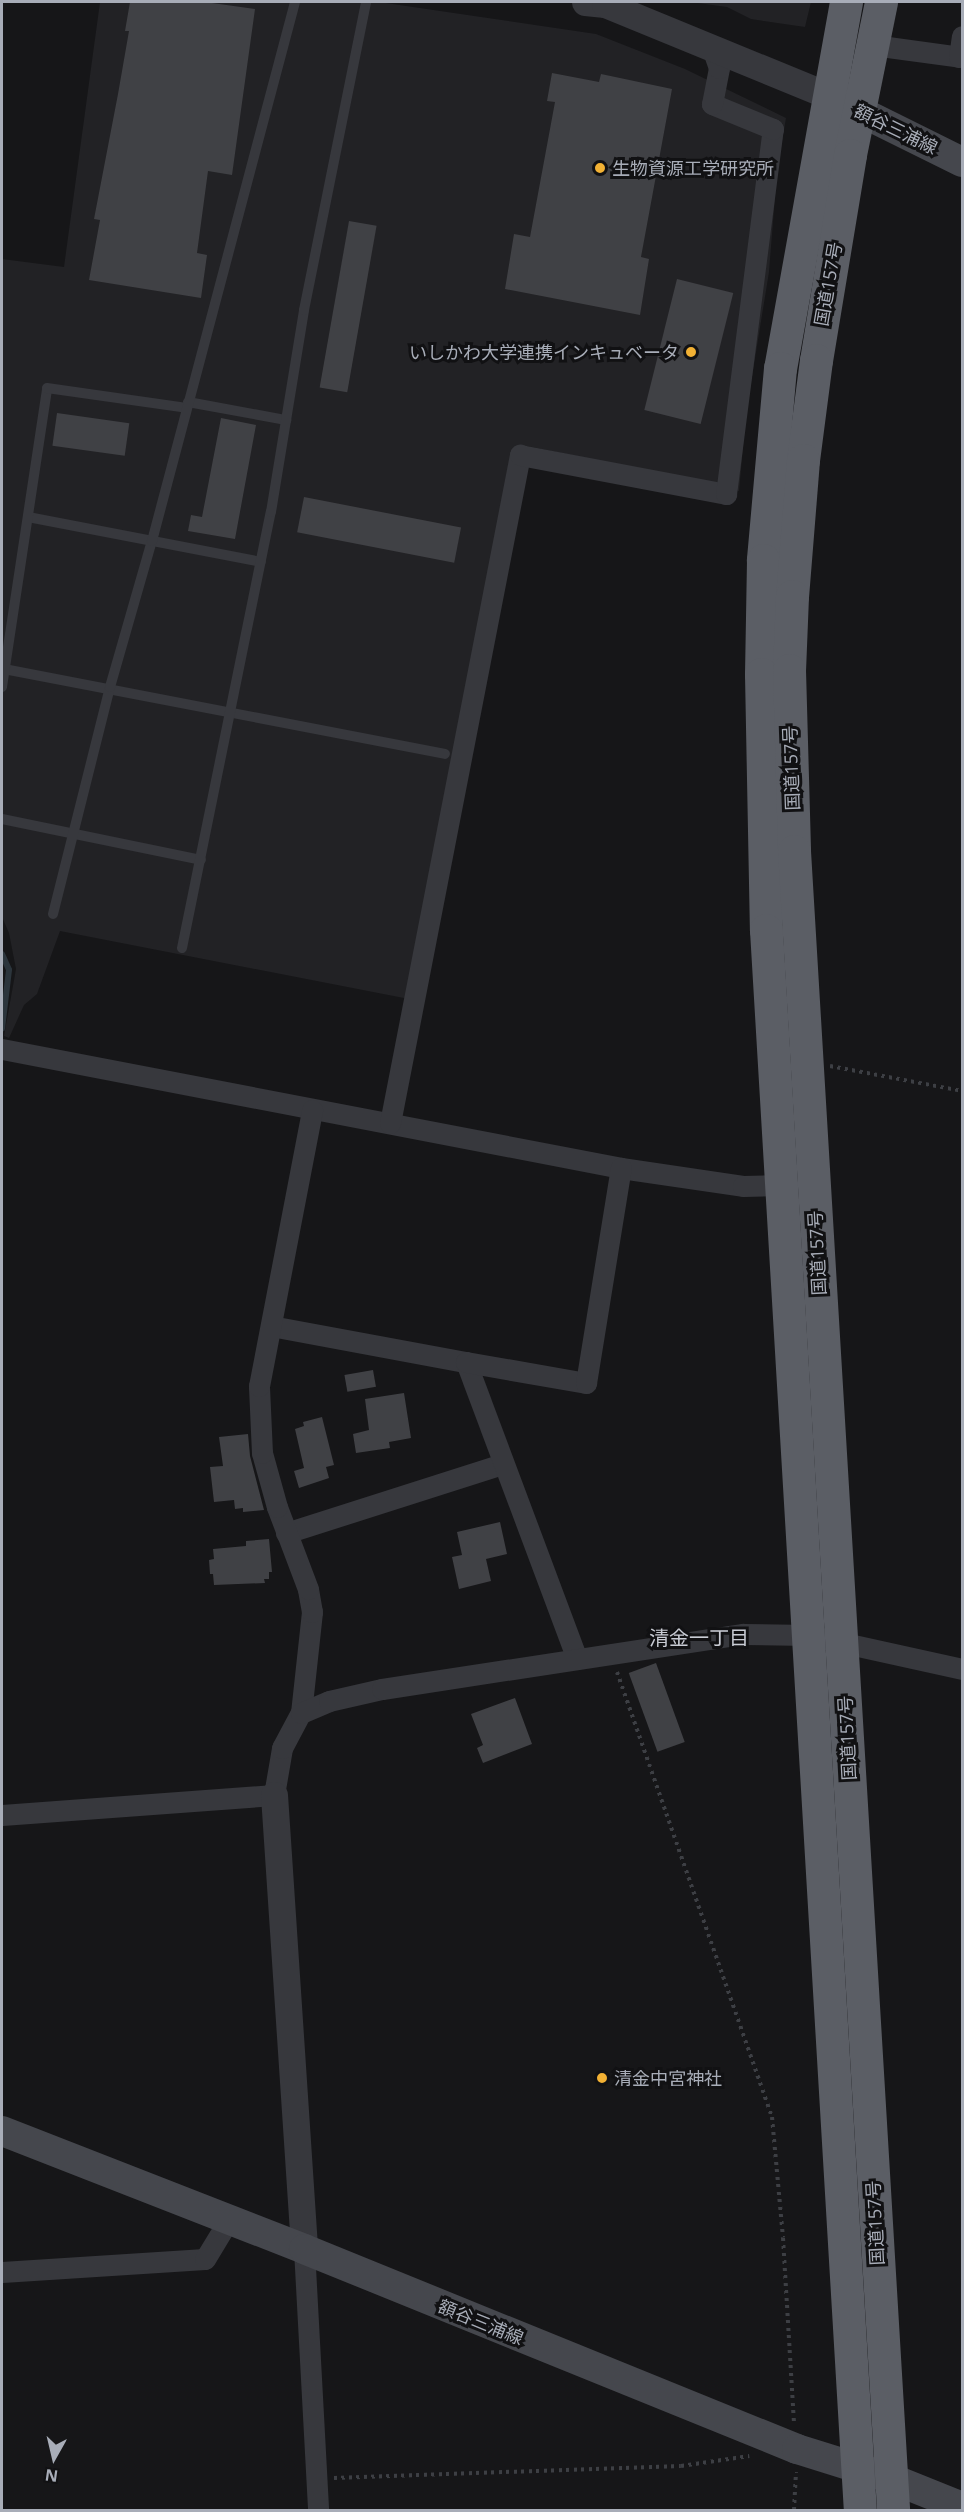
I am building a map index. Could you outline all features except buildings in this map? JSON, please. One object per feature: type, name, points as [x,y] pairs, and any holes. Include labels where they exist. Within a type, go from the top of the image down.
[{"type":"highway","name":"国道157号","points":[[846,2],[780,368],[763,560],[761,698],[766,930],[783,1185],[860,2511]]},
{"type":"highway","name":"国道157号","points":[[881,2],[858,111],[816,360],[803,459],[792,596],[789,670],[794,851],[893,2511]]},
{"type":"main road","name":"額谷三浦線","points":[[829,96],[963,162]]},
{"type":"main road","name":"額谷三浦線","points":[[2,2131],[304,2249],[797,2449],[890,2478],[963,2507]]},
{"type":"street","points":[[585,2],[605,4],[713,51],[829,96]]},
{"type":"street","points":[[873,45],[961,50]]},
{"type":"street","points":[[390,1123],[520,455],[726,494],[773,129],[712,104],[719,68],[713,51]]},
{"type":"street","points":[[7,1050],[621,1168],[743,1186],[783,1185]]},
{"type":"street","points":[[312,1110],[259,1386],[262,1454],[286,1533],[308,1589],[312,1611],[301,1713],[282,1748],[274,1795],[304,2249],[318,2511]]},
{"type":"street","points":[[271,1326],[586,1383],[621,1168]]},
{"type":"street","points":[[466,1362],[502,1464],[577,1659]]},
{"type":"street","points":[[286,1533],[502,1464]]},
{"type":"street","points":[[301,1713],[329,1701],[382,1689],[743,1634],[808,1635],[841,1645],[963,1669]]},
{"type":"street","points":[[2,1815],[274,1795]]},
{"type":"street","points":[[2,2272],[205,2259],[228,2221]]},
{"type":"lane","points":[[53,914],[110,687],[152,541],[294,2]]},
{"type":"lane","points":[[182,948],[261,562],[306,299],[366,2]]},
{"type":"lane","points":[[2,687],[47,388],[188,405],[286,420]]},
{"type":"lane","points":[[28,517],[261,562]]},
{"type":"lane","points":[[4,669],[110,687],[445,754]]},
{"type":"lane","points":[[2,819],[201,860]]},
{"type":"path","points":[[806,1062],[963,1091]]},
{"type":"path","points":[[611,1654],[772,2117],[797,2449],[794,2511]]},
{"type":"path","points":[[317,2478],[681,2466],[751,2456]]},
{"type":"shaded area","points":[[100,2],[379,2],[596,34],[685,69],[786,118],[777,172],[769,272],[746,414],[739,491],[527,446],[409,999],[60,931],[37,994],[24,1005],[9,1038],[4,1036],[16,969],[9,933],[2,917],[2,259],[64,267]]},
{"type":"shaded area","points":[[690,2],[811,2],[805,27],[751,19],[727,7]]},
{"type":"waterway","points":[[2,954],[9,970],[2,1029]]},
{"type":"place","name":"生物資源工学研究所","points":[[600,168]]},
{"type":"place","name":"いしかわ大学連携インキュベータ","points":[[691,352]]},
{"type":"place","name":"清金中宮神社","points":[[602,2078]]},
{"type":"district","name":"清金一丁目","points":[[699,1637]]}]
